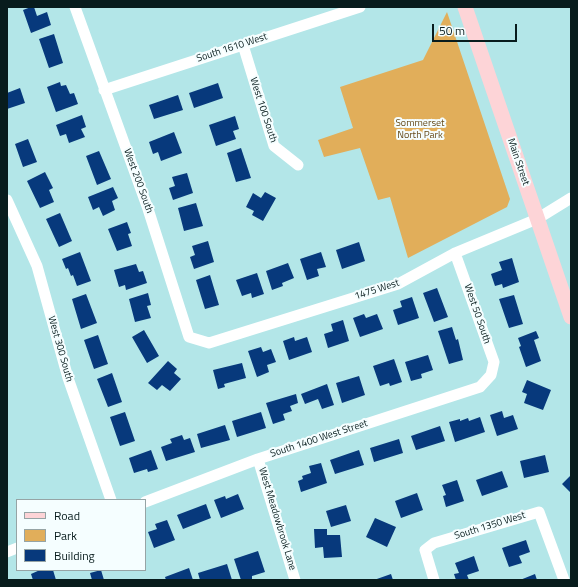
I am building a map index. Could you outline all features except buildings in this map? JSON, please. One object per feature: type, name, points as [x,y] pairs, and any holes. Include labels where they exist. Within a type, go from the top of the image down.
[{"type":"main road","name":"Main Street","points":[[464,7],[571,317]]},
{"type":"street","name":"West 200 South","points":[[76,7],[104,90],[148,209],[189,337],[209,343]]},
{"type":"street","name":"South 1610 West","points":[[104,90],[360,7]]},
{"type":"street","name":"West 100 South","points":[[243,44],[274,146],[298,165]]},
{"type":"street","name":"1475 West","points":[[209,343],[398,284],[455,253],[537,219],[571,198]]},
{"type":"street","name":"West 300 South","points":[[7,200],[37,266],[68,378],[111,499]]},
{"type":"street","name":"West 50 South","points":[[455,253],[494,362],[491,375]]},
{"type":"street","name":"South 1400 West Street","points":[[146,502],[258,458],[480,387],[491,375]]},
{"type":"street","name":"West Meadowbrook Lane","points":[[258,458],[289,555],[295,580]]},
{"type":"street","name":"South 1350 West","points":[[434,580],[425,550],[434,543],[540,512],[564,580]]},
{"type":"green space","name":"Sommerset North Park","points":[[447,12],[510,199],[507,207],[408,258],[390,197],[378,200],[360,148],[324,157],[318,140],[353,128],[340,87],[423,60]]}]
